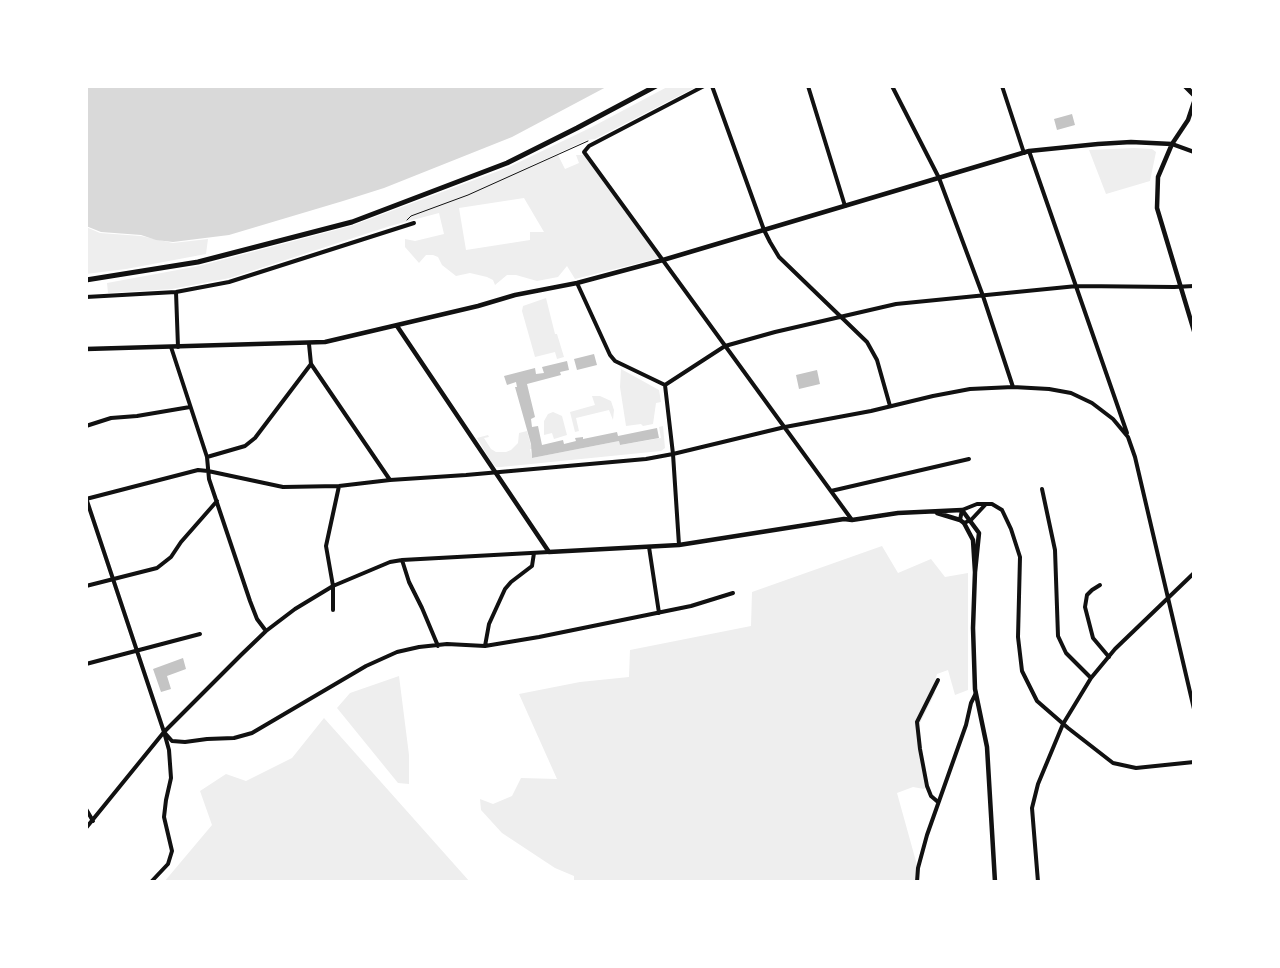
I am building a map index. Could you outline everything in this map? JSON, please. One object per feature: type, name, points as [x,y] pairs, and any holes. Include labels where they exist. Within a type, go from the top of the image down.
[{"type":"main road","points":[[86,280],[198,262],[352,222],[507,163],[656,86]]},
{"type":"main road","points":[[1185,86],[1194,96]]},
{"type":"main road","points":[[1193,86],[1194,96]]},
{"type":"street","points":[[704,86],[596,142],[584,152],[852,520]]},
{"type":"street","points":[[712,86],[764,230],[779,256],[842,316],[873,350],[878,360],[890,406]]},
{"type":"street","points":[[808,86],[845,206]]},
{"type":"street","points":[[892,86],[939,178],[983,296],[1013,387]]},
{"type":"street","points":[[1002,86],[1076,286],[1136,462],[1194,708]]},
{"type":"street","points":[[1194,102],[1188,120],[1172,144],[1158,177],[1157,208],[1194,331]]},
{"type":"street","points":[[1188,120],[1194,115]]},
{"type":"street","points":[[86,349],[309,344],[339,340],[663,260],[1027,152],[1088,144],[1132,142],[1172,144],[1194,152]]},
{"type":"street","points":[[86,297],[176,292],[228,282],[414,223]]},
{"type":"street","points":[[577,282],[610,355],[615,361],[665,385]]},
{"type":"street","points":[[665,385],[725,346],[775,332],[896,304],[1076,286],[1194,286]]},
{"type":"street","points":[[176,292],[178,347]]},
{"type":"street","points":[[397,326],[549,552]]},
{"type":"street","points":[[309,344],[311,364],[390,480]]},
{"type":"street","points":[[171,347],[207,457],[209,479],[250,601],[257,618],[266,631]]},
{"type":"street","points":[[207,457],[245,446],[255,438],[311,364]]},
{"type":"street","points":[[665,385],[673,454],[679,545]]},
{"type":"street","points":[[151,882],[168,864],[172,851],[164,817],[171,778],[169,750],[86,498],[198,470],[282,487],[339,486],[390,480],[646,459],[970,389],[1013,387],[1049,389],[1071,393],[1092,403],[1113,418],[1128,437]]},
{"type":"street","points":[[86,426],[111,418],[137,416],[190,407]]},
{"type":"street","points":[[831,491],[969,458]]},
{"type":"street","points":[[333,610],[333,586],[326,546],[339,486]]},
{"type":"street","points":[[1042,489],[1055,550],[1058,636],[1066,653],[1091,678]]},
{"type":"street","points":[[86,586],[157,568],[171,557],[181,542],[217,501]]},
{"type":"street","points":[[86,828],[164,732],[266,631],[295,609],[333,586],[390,562],[679,545],[844,519],[852,520],[898,513],[962,510],[976,504],[992,504],[1002,510],[1020,557],[1018,637],[1022,671],[1037,701],[1113,763],[1136,768],[1194,762]]},
{"type":"street","points":[[934,512],[962,522],[971,520],[986,504]]},
{"type":"street","points":[[962,510],[979,533],[975,572],[973,628],[976,693],[986,747],[995,882]]},
{"type":"street","points":[[962,510],[962,522],[973,540],[975,572]]},
{"type":"street","points":[[649,547],[659,613]]},
{"type":"street","points":[[485,646],[489,624],[505,589],[532,566],[534,553]]},
{"type":"street","points":[[402,560],[409,582],[438,646]]},
{"type":"street","points":[[1038,882],[1032,808],[1040,777],[1063,724],[1091,678],[1109,657],[1194,573]]},
{"type":"street","points":[[1100,585],[1087,596],[1085,607],[1094,638],[1109,657]]},
{"type":"street","points":[[164,732],[172,740],[185,742],[234,738],[252,733],[366,666],[397,652],[419,647],[485,646],[659,613],[691,606],[733,593]]},
{"type":"street","points":[[86,664],[200,634]]},
{"type":"street","points":[[938,680],[917,722],[927,786],[931,796],[938,802]]},
{"type":"street","points":[[916,882],[919,864],[938,802],[976,693]]},
{"type":"street","points":[[86,809],[92,821]]},
{"type":"path","points":[[405,226],[411,216],[478,191],[587,141],[596,142]]},
{"type":"shaded area","points":[[86,86],[608,86],[512,137],[384,188],[229,235],[173,242],[156,240],[141,235],[101,232],[86,226]]},
{"type":"shaded area","points":[[669,86],[698,86],[595,139],[587,140],[513,174],[558,155],[565,169],[579,163],[576,155],[584,155],[659,258],[575,279],[567,266],[558,277],[537,281],[516,275],[507,275],[495,285],[493,280],[487,277],[470,273],[456,276],[442,265],[438,257],[433,255],[426,255],[419,263],[405,247],[405,239],[415,241],[444,234],[439,213],[390,226],[230,278],[172,289],[108,293],[107,283],[199,266],[351,226],[509,167],[592,127]],"holes":[[[524,198],[544,232],[530,232],[530,240],[466,250],[459,208]]]},
{"type":"shaded area","points":[[1152,149],[1156,152],[1150,181],[1106,194],[1089,150]]},
{"type":"shaded area","points":[[86,227],[100,233],[141,236],[173,243],[208,239],[206,254],[126,269],[86,274]]},
{"type":"shaded area","points":[[546,298],[555,334],[557,334],[564,357],[557,359],[555,352],[535,357],[522,311],[523,306]]},
{"type":"shaded area","points":[[621,369],[659,390],[661,402],[656,403],[653,424],[626,426],[620,387]]},
{"type":"shaded area","points":[[592,396],[600,396],[611,401],[614,410],[613,420],[609,410],[576,418],[579,431],[575,432],[570,412],[595,405]]},
{"type":"shaded area","points":[[553,412],[562,416],[567,435],[554,439],[552,433],[544,435],[544,421],[548,414]]},
{"type":"shaded area","points":[[663,426],[665,448],[661,451],[501,467],[496,467],[492,463],[477,438],[488,435],[489,437],[484,438],[491,449],[496,452],[506,452],[518,443],[519,433],[527,431],[532,449],[530,449],[532,458],[619,441],[620,445],[661,438],[659,427]]},
{"type":"shaded area","points":[[882,546],[898,573],[931,559],[945,577],[968,573],[968,690],[955,695],[948,670],[937,674],[933,687],[935,693],[918,727],[929,786],[924,789],[913,787],[897,793],[917,865],[915,882],[574,882],[574,876],[555,868],[502,833],[481,810],[480,799],[493,804],[512,796],[521,778],[557,779],[519,694],[580,682],[629,677],[630,650],[751,626],[752,592]]},
{"type":"shaded area","points":[[399,676],[409,755],[409,784],[398,783],[337,708],[350,693]]},
{"type":"shaded area","points":[[324,718],[470,882],[164,882],[212,825],[200,791],[226,774],[246,781],[292,758]]},
{"type":"building","points":[[1072,114],[1075,125],[1057,130],[1054,119]]},
{"type":"building","points":[[594,354],[597,365],[577,370],[574,359]]},
{"type":"building","points":[[567,361],[569,370],[560,372],[561,375],[527,384],[535,417],[531,419],[532,427],[538,426],[542,445],[563,440],[564,444],[576,441],[575,438],[583,437],[583,439],[617,432],[618,436],[657,428],[659,438],[620,445],[619,441],[532,458],[531,444],[515,387],[517,387],[516,382],[507,385],[504,376],[535,368],[536,374],[544,373],[542,367]]},
{"type":"building","points":[[817,370],[820,384],[799,389],[796,375]]},
{"type":"building","points":[[183,658],[186,669],[167,676],[171,689],[161,692],[153,669]]}]
